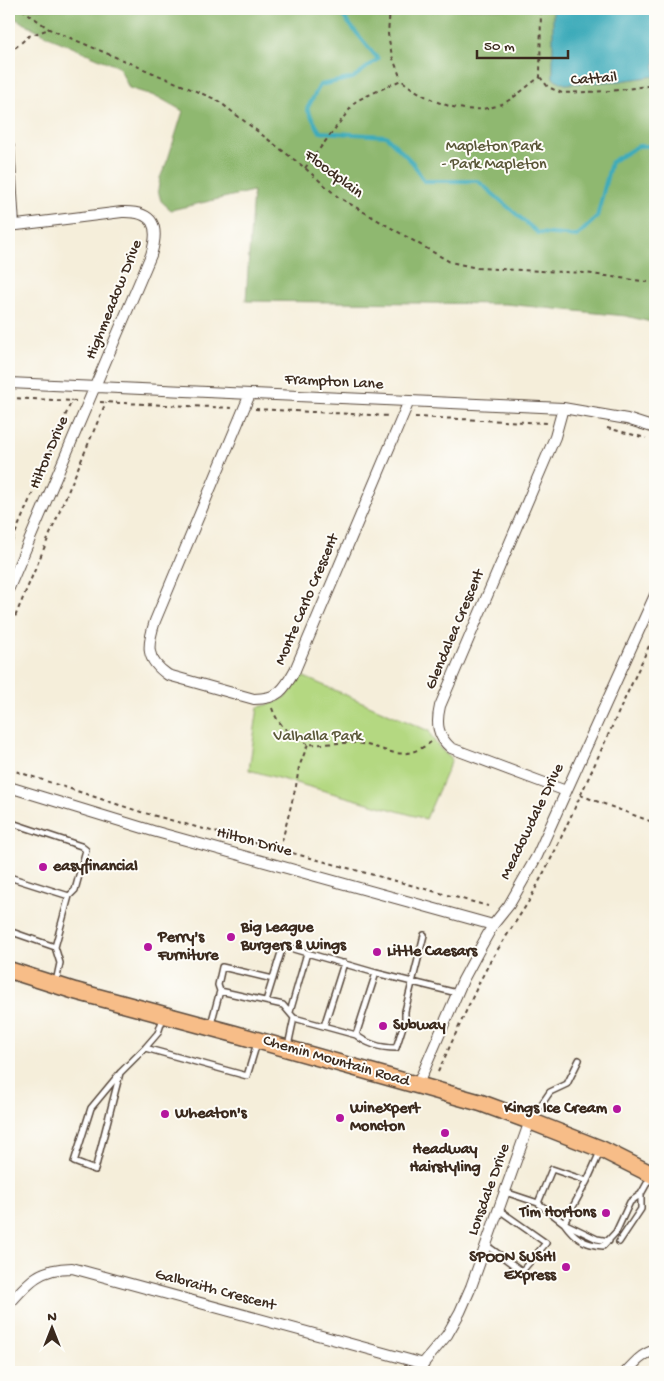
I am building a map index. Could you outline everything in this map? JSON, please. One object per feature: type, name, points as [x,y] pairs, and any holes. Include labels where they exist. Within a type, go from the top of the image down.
[{"type":"main road","name":"Chemin Mountain Road","points":[[9,970],[481,1103],[530,1120],[601,1149],[654,1175]]},
{"type":"street","points":[[9,147],[11,225]]},
{"type":"street","name":"Highmeadow Drive","points":[[11,225],[135,212],[146,217],[155,227],[156,239],[151,255],[95,386]]},
{"type":"street","name":"Frampton Lane","points":[[9,383],[111,386],[563,408],[627,419],[655,428]]},
{"type":"street","name":"Hilton Drive","points":[[9,588],[95,386]]},
{"type":"street","points":[[250,394],[155,621],[149,640],[150,655],[156,668],[168,676],[254,699],[269,698]]},
{"type":"street","name":"Monte Carlo Crescent","points":[[269,698],[277,695],[287,686],[295,670],[409,401]]},
{"type":"street","name":"Glendalea Crescent","points":[[440,735],[437,720],[440,706],[555,437],[563,408]]},
{"type":"street","name":"Meadowdale Drive","points":[[418,1084],[457,993],[492,925],[509,904],[537,856],[655,595]]},
{"type":"street","points":[[440,735],[451,748],[461,753],[566,791]]},
{"type":"street","name":"Hilton Drive","points":[[9,787],[153,832],[492,925]]},
{"type":"street","name":"Lonsdale Drive","points":[[416,1372],[447,1336],[460,1312],[471,1287],[530,1120]]},
{"type":"street","name":"Galbraith Crescent","points":[[9,1304],[33,1278],[61,1268],[72,1268],[424,1364]]},
{"type":"street","points":[[626,1372],[647,1352],[655,1350]]},
{"type":"lane","points":[[9,822],[84,848],[86,852],[75,890],[69,896],[55,947],[60,963],[55,984]]},
{"type":"lane","points":[[9,876],[69,896]]},
{"type":"lane","points":[[9,931],[55,947]]},
{"type":"lane","points":[[220,990],[283,1005],[294,1018],[356,1035],[365,1042],[396,1048],[405,1020],[404,1010],[424,935]]},
{"type":"lane","points":[[266,1001],[283,946],[376,973],[457,993]]},
{"type":"lane","points":[[290,1012],[307,953]]},
{"type":"lane","points":[[324,1026],[344,964]]},
{"type":"lane","points":[[210,1027],[220,990],[218,985],[222,967],[273,979]]},
{"type":"lane","points":[[356,1035],[376,973]]},
{"type":"lane","points":[[120,1073],[95,1170],[74,1162],[92,1108],[120,1073],[158,1032],[164,1015]]},
{"type":"lane","points":[[287,1048],[294,1018]]},
{"type":"lane","points":[[145,1048],[247,1076],[258,1040]]},
{"type":"lane","points":[[530,1120],[550,1092],[567,1084],[579,1060]]},
{"type":"lane","points":[[564,1223],[587,1181],[601,1149]]},
{"type":"lane","points":[[538,1203],[552,1168],[587,1181]]},
{"type":"lane","points":[[564,1223],[573,1236],[594,1246],[603,1246],[616,1232],[630,1202],[641,1194],[654,1175]]},
{"type":"lane","points":[[505,1192],[538,1203],[564,1223],[597,1239],[609,1241]]},
{"type":"lane","points":[[619,1242],[641,1209],[641,1194]]},
{"type":"lane","points":[[486,1245],[522,1271],[546,1243],[499,1209]]},
{"type":"path","name":"Floodplain","points":[[22,9],[49,29],[216,100],[305,168],[338,197],[450,262],[477,268],[585,273],[655,283]]},
{"type":"path","points":[[390,9],[388,34],[392,56],[401,80],[412,89],[438,103],[465,110],[488,108],[504,103],[540,77],[541,9]]},
{"type":"path","points":[[9,53],[29,36],[49,29]]},
{"type":"path","name":"Cattail","points":[[540,77],[548,87],[562,93],[611,91],[655,85]]},
{"type":"path","points":[[305,168],[356,101],[401,80]]},
{"type":"path","points":[[9,548],[78,385]]},
{"type":"path","points":[[9,631],[106,402],[111,386]]},
{"type":"path","points":[[9,398],[542,423],[559,422]]},
{"type":"path","points":[[606,428],[647,438]]},
{"type":"path","points":[[269,698],[274,712],[286,730],[308,744],[357,744],[385,752],[407,754],[417,751],[440,735]]},
{"type":"path","points":[[280,849],[299,767],[308,744]]},
{"type":"path","points":[[9,769],[124,806],[488,906]]},
{"type":"path","points":[[566,791],[655,823]]},
{"type":"green space","name":"Mapleton Park - Park Mapleton","points":[[9,9],[553,9],[553,78],[565,84],[620,81],[655,76],[655,323],[626,316],[506,304],[246,301],[253,191],[171,210],[161,201],[158,190],[160,178],[183,111],[158,97],[129,88],[119,67],[58,41],[14,18]]},
{"type":"green space","name":"Valhalla Park","points":[[302,676],[429,731],[433,739],[452,759],[426,819],[249,770],[258,707],[284,698]]},
{"type":"water","points":[[553,9],[655,9],[655,76],[620,81],[565,84],[553,78]]},
{"type":"waterway","points":[[337,9],[378,59],[353,78],[320,85],[307,109],[320,132],[386,136],[413,163],[424,181],[478,181],[538,233],[577,236],[597,217],[611,162],[638,146],[655,146]]},
{"type":"place","name":"easyfinancial","points":[[43,867]]},
{"type":"place","name":"Big League Burgers & Wings","points":[[231,937]]},
{"type":"place","name":"Perry's Furniture","points":[[148,947]]},
{"type":"place","name":"Little Caesars","points":[[377,952]]},
{"type":"place","name":"Subway","points":[[383,1026]]},
{"type":"place","name":"Kings Ice Cream","points":[[617,1109]]},
{"type":"place","name":"Wheaton's","points":[[165,1114]]},
{"type":"place","name":"Winexpert Moncton","points":[[340,1118]]},
{"type":"place","name":"Headway Hairstyling","points":[[445,1133]]},
{"type":"place","name":"Tim Hortons","points":[[606,1213]]},
{"type":"place","name":"SPOON SUSHI Express","points":[[566,1267]]}]
